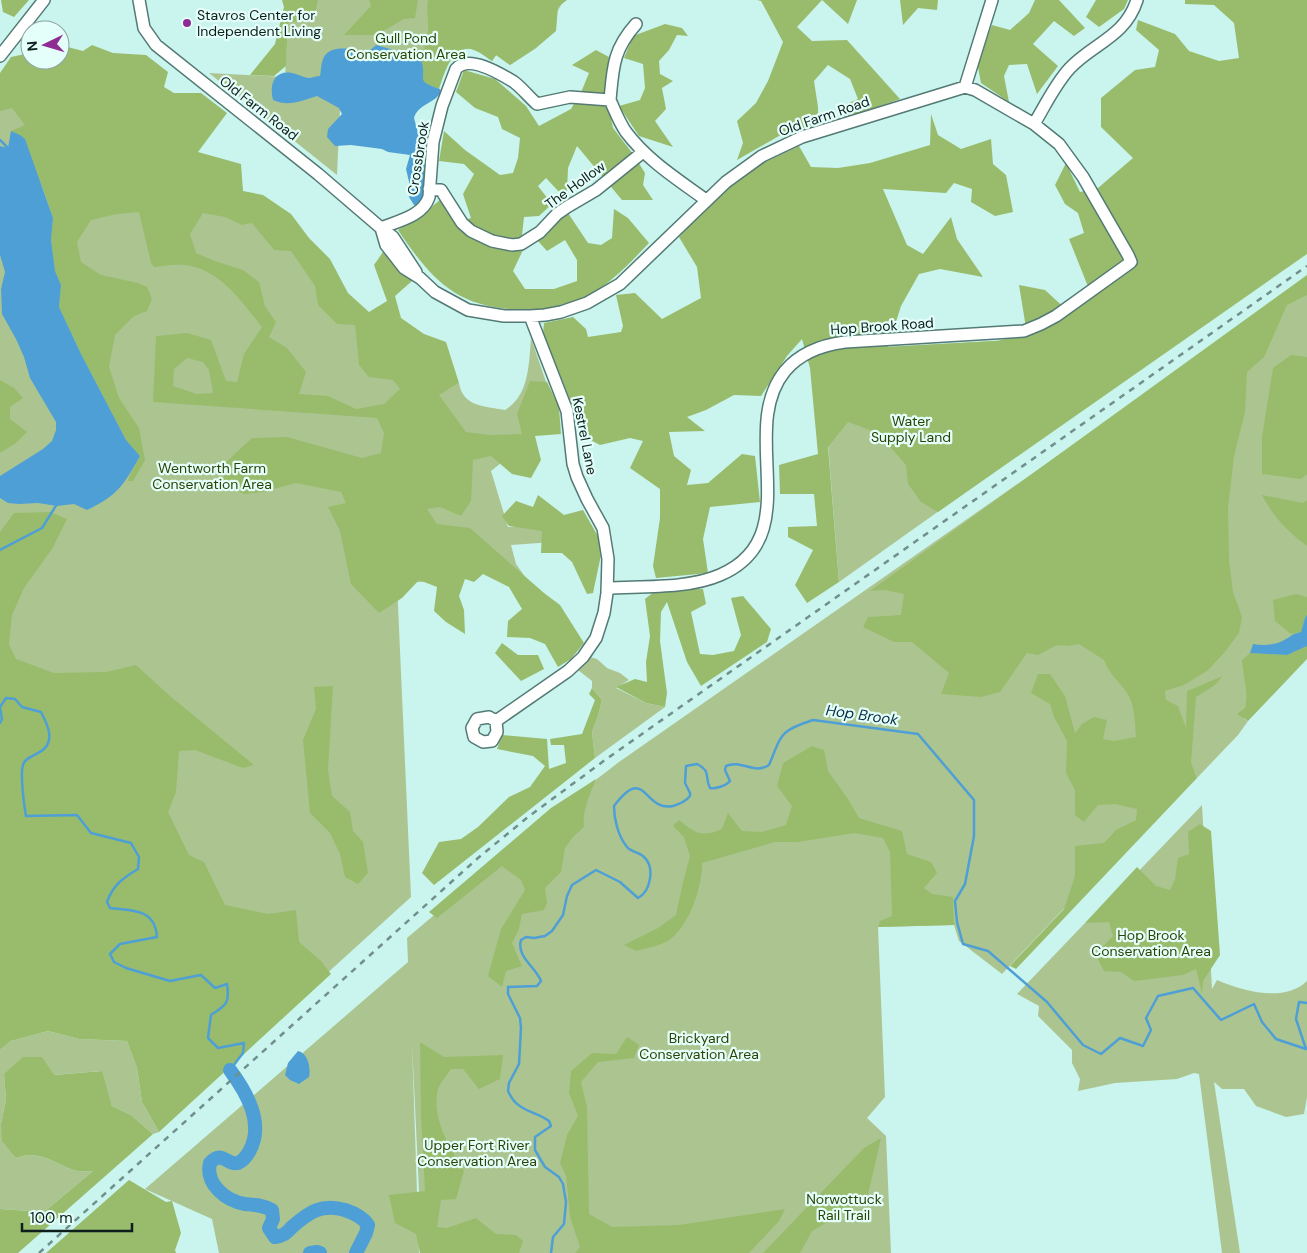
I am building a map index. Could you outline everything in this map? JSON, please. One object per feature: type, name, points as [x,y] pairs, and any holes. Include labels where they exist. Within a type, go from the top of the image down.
[{"type":"street","points":[[0,56],[44,0]]},
{"type":"street","name":"Old Farm Road","points":[[139,0],[144,28],[156,45],[318,174],[393,237],[420,278],[435,292],[468,310],[496,315],[530,316],[561,312],[587,303],[620,284],[706,200],[746,166],[782,146],[843,124],[965,87]]},
{"type":"street","points":[[992,0],[965,87],[975,90],[1034,124],[1068,70],[1123,26],[1133,11],[1136,0]]},
{"type":"street","points":[[636,24],[625,37],[616,57],[610,100],[625,130],[643,152],[706,200]]},
{"type":"street","name":"Crossbrook","points":[[381,228],[413,214],[426,204],[433,142],[440,115],[456,69],[460,64],[468,63],[485,66],[513,82],[537,104],[570,97],[610,100]]},
{"type":"street","name":"Hop Brook Road","points":[[607,588],[685,584],[708,579],[728,571],[750,552],[762,533],[767,514],[766,425],[773,389],[780,377],[798,358],[809,351],[834,343],[1024,331],[1056,316],[1131,262],[1118,236],[1073,161],[1059,144],[1034,124]]},
{"type":"street","name":"The Hollow","points":[[429,189],[438,189],[444,192],[462,223],[481,237],[502,244],[521,244],[540,232],[557,214],[596,190],[643,152]]},
{"type":"street","name":"Kestrel Lane","points":[[496,721],[568,671],[583,657],[596,638],[604,613],[607,588],[608,559],[603,528],[577,478],[571,449],[567,411],[530,316]]},
{"type":"green space","points":[[1,0],[29,0],[14,17],[3,12]]},
{"type":"green space","points":[[282,0],[318,0],[314,18],[288,23],[286,66],[274,76],[250,75],[275,44],[284,7]]},
{"type":"green space","name":"Gull Pond Conservation Area","points":[[288,0],[564,0],[536,48],[510,65],[496,55],[492,61],[476,51],[463,49],[452,58],[444,72],[437,94],[341,89],[337,175],[209,73],[285,77]]},
{"type":"green space","points":[[369,0],[418,0],[415,18],[404,19],[376,35],[344,35],[371,6]]},
{"type":"green space","points":[[428,0],[567,0],[558,7],[556,31],[536,48],[510,65],[496,55],[492,61],[474,50],[464,49],[458,52],[449,63],[439,89],[425,84],[421,71],[428,31]]},
{"type":"green space","points":[[757,0],[822,0],[797,27],[812,41],[847,40],[900,99],[856,115],[841,116],[837,108],[858,99],[850,79],[828,65],[814,81],[818,107],[818,123],[779,136],[737,160],[743,143],[737,121],[756,103],[768,81],[783,42],[761,1]]},
{"type":"green space","points":[[822,0],[857,0],[848,24]]},
{"type":"green space","points":[[900,0],[938,0],[937,10],[918,8],[903,25]]},
{"type":"green space","points":[[1035,0],[1059,0],[1085,28],[1074,36],[1054,21],[1033,44],[1058,66],[1037,94],[1027,64],[1009,65],[1004,76],[1009,102],[981,83],[977,62],[992,25],[1010,30],[1029,13]]},
{"type":"green space","points":[[1096,0],[1128,0],[1124,9],[1099,27],[1086,17]]},
{"type":"green space","points":[[1185,0],[1307,0],[1307,254],[938,512],[921,502],[908,484],[906,465],[878,433],[848,422],[828,447],[839,582],[807,603],[795,585],[813,550],[788,537],[788,527],[817,526],[814,494],[780,494],[779,465],[818,454],[810,368],[802,339],[787,356],[761,396],[734,395],[706,410],[687,417],[705,431],[669,432],[674,456],[691,470],[687,485],[708,483],[742,454],[755,456],[760,502],[710,507],[703,539],[708,573],[656,578],[653,566],[660,518],[660,489],[630,468],[643,441],[630,438],[600,445],[581,435],[567,392],[543,333],[544,323],[573,317],[586,329],[588,337],[621,332],[623,326],[616,295],[635,293],[662,319],[701,298],[697,267],[679,237],[723,190],[757,166],[799,146],[811,167],[838,168],[870,163],[930,145],[931,114],[938,135],[961,149],[991,139],[993,164],[1006,175],[1013,212],[995,216],[971,202],[972,189],[954,183],[946,193],[883,189],[907,245],[923,254],[951,217],[957,239],[983,277],[940,269],[919,274],[901,306],[888,347],[997,341],[1027,334],[1019,285],[1045,290],[1070,313],[1091,294],[1069,239],[1084,233],[1078,213],[1065,204],[1055,185],[1066,163],[1080,192],[1098,188],[1133,158],[1101,127],[1101,98],[1135,70],[1155,67],[1159,50],[1136,30],[1138,20],[1175,34],[1189,51],[1219,61],[1239,58],[1234,23],[1214,5],[1185,4]]},
{"type":"green space","points":[[665,24],[682,28],[688,36],[677,35],[669,50],[659,61],[660,74],[673,81],[662,88],[666,109],[655,121],[673,147],[639,136],[619,106],[640,100],[645,88],[643,64],[624,58],[633,36]]},
{"type":"green space","points":[[92,45],[113,53],[146,55],[168,72],[164,87],[174,93],[201,93],[227,113],[198,152],[241,164],[243,191],[263,195],[291,214],[309,238],[330,259],[348,293],[369,312],[387,301],[374,265],[383,252],[412,281],[395,296],[401,318],[424,334],[446,342],[459,383],[439,395],[466,432],[490,435],[522,434],[517,414],[530,381],[547,382],[559,407],[561,434],[535,436],[541,460],[531,478],[512,474],[491,456],[473,460],[471,501],[461,516],[440,507],[427,509],[437,524],[470,528],[560,605],[584,643],[571,659],[558,667],[545,644],[530,638],[507,637],[508,621],[522,609],[509,587],[483,574],[474,582],[465,579],[459,596],[464,610],[465,634],[446,622],[434,611],[437,587],[419,580],[402,598],[379,613],[351,584],[340,531],[328,507],[346,503],[341,492],[296,483],[263,492],[244,494],[224,484],[223,465],[252,438],[287,437],[362,458],[381,453],[384,433],[377,418],[153,402],[156,336],[187,333],[211,340],[226,381],[237,382],[244,354],[262,327],[238,297],[209,273],[185,265],[154,267],[151,263],[139,212],[117,214],[91,220],[77,242],[81,262],[101,275],[138,283],[147,287],[152,299],[147,311],[134,316],[115,335],[109,367],[119,398],[139,428],[145,460],[133,481],[127,481],[140,456],[126,440],[59,307],[61,285],[55,271],[51,240],[53,218],[44,191],[20,135],[11,131],[25,125],[12,108],[0,111],[0,73],[11,57],[20,55],[20,70],[70,70],[70,48],[83,51]],"holes":[[[203,213],[225,217],[242,225],[252,223],[274,250],[291,251],[315,286],[318,305],[337,324],[355,325],[359,365],[369,377],[393,380],[400,389],[384,404],[356,409],[328,396],[299,394],[306,372],[287,348],[269,337],[276,322],[265,306],[259,282],[243,270],[196,253],[190,234]],[[187,358],[203,362],[209,370],[213,393],[197,394],[173,386],[174,369]]]},
{"type":"green space","points":[[596,50],[609,57],[605,91],[613,128],[645,173],[643,185],[653,200],[622,200],[577,146],[568,168],[567,193],[560,193],[546,178],[538,186],[552,204],[539,216],[524,217],[523,250],[513,271],[525,289],[554,289],[577,281],[577,260],[565,240],[547,251],[538,241],[559,217],[568,213],[588,243],[601,245],[612,238],[614,209],[628,218],[649,243],[612,280],[581,301],[567,305],[537,310],[506,309],[467,299],[452,291],[424,266],[398,230],[427,211],[442,198],[456,223],[471,218],[463,194],[474,174],[464,164],[439,161],[444,131],[465,150],[500,175],[513,173],[518,158],[520,138],[502,129],[498,117],[475,108],[456,92],[464,70],[495,79],[526,106],[539,126],[571,109],[589,73],[572,65]]},
{"type":"green space","name":"Wentworth Farm Conservation Area","points":[[0,73],[193,152],[322,262],[339,305],[447,390],[459,383],[461,391],[470,401],[482,406],[505,410],[513,404],[523,388],[528,369],[531,338],[558,417],[491,471],[508,527],[589,523],[595,539],[511,545],[516,564],[576,649],[486,549],[442,581],[397,583],[411,897],[181,1106],[0,665]]},
{"type":"green space","points":[[1307,275],[1307,295],[1287,305],[1264,357],[1247,372],[1245,412],[1234,456],[1228,508],[1229,560],[1233,592],[1242,617],[1239,633],[1207,671],[1184,685],[1165,691],[1166,700],[1178,706],[1186,728],[1187,691],[1223,676],[1215,685],[1196,697],[1191,763],[1197,778],[1016,969],[1010,966],[1064,909],[1075,876],[1075,846],[1104,843],[1116,830],[1136,820],[1137,809],[1115,804],[1098,805],[1084,822],[1075,815],[1075,790],[1066,773],[1067,741],[1054,717],[1050,704],[1031,693],[1038,674],[1050,674],[1065,696],[1075,733],[1082,724],[1094,717],[1107,720],[1103,739],[1114,741],[1136,737],[1132,703],[1104,660],[1079,644],[1057,645],[1038,655],[1027,653],[1000,692],[981,697],[941,694],[949,673],[912,642],[894,642],[863,627],[868,617],[901,615],[904,594],[885,590],[870,591]]},
{"type":"green space","name":"Brickyard Conservation Area","points":[[1307,280],[1307,652],[1244,719],[1248,721],[1238,735],[1197,778],[1194,771],[1002,974],[959,941],[954,925],[878,927],[885,1097],[867,1118],[886,1136],[891,1253],[422,1253],[412,1044],[419,1253],[219,1253],[212,1219],[145,1189],[408,962],[407,938],[505,855],[497,856],[619,762]]},
{"type":"green space","name":"Water Supply Land","points":[[1063,337],[1084,408],[839,582],[821,356],[866,348]]},
{"type":"green space","points":[[1291,355],[1307,357],[1307,474],[1301,479],[1262,474],[1262,437],[1273,368]]},
{"type":"green space","points":[[0,380],[14,388],[23,398],[10,407],[10,419],[27,432],[16,443],[0,453]]},
{"type":"green space","points":[[538,495],[564,515],[583,510],[599,538],[601,555],[593,593],[587,594],[572,562],[562,553],[541,553],[542,531],[509,526],[502,516],[516,501],[533,507]]},
{"type":"green space","points":[[1262,495],[1303,503],[1307,500],[1307,546],[1282,524]]},
{"type":"green space","points":[[50,512],[67,519],[52,549],[24,588],[12,615],[9,644],[16,659],[54,673],[106,672],[136,665],[170,696],[254,765],[243,768],[195,750],[179,751],[176,792],[168,812],[189,855],[204,862],[225,905],[268,914],[296,910],[299,942],[321,961],[331,974],[159,1132],[142,1102],[137,1068],[127,1041],[79,1039],[48,1031],[11,1041],[0,1050],[0,532],[14,513]]},
{"type":"green space","points":[[703,589],[706,604],[691,612],[700,654],[713,655],[734,651],[741,635],[731,598],[743,596],[771,629],[767,642],[701,686],[687,662],[667,602],[661,612],[660,641],[667,693],[665,707],[646,703],[616,687],[635,679],[647,682],[646,662],[650,636],[645,599],[655,591]]},
{"type":"green space","points":[[1296,594],[1307,597],[1307,615],[1301,632],[1291,634],[1275,621],[1273,600]]},
{"type":"green space","points":[[502,643],[518,655],[538,655],[544,669],[521,681],[495,653]]},
{"type":"green space","points":[[1307,646],[1307,659],[1248,721],[1237,714],[1245,708],[1246,702],[1242,660],[1250,653],[1287,655]]},
{"type":"green space","points":[[590,657],[597,659],[607,668],[620,673],[629,680],[616,688],[646,703],[665,707],[595,758],[592,732],[602,700],[592,688],[592,681],[578,670]]},
{"type":"green space","points":[[333,686],[328,770],[332,796],[350,812],[353,831],[363,842],[368,873],[358,884],[345,877],[340,854],[330,833],[310,813],[303,740],[316,709],[314,687]]},
{"type":"green space","points":[[592,688],[602,700],[592,732],[595,758],[434,885],[422,873],[439,842],[461,839],[478,827],[509,797],[530,787],[545,766],[533,756],[497,749],[502,735],[547,739],[549,769],[566,763],[564,745],[551,745],[550,739],[582,734],[595,700],[589,694]]},
{"type":"green space","points":[[812,746],[824,750],[828,771],[859,818],[902,831],[907,854],[931,862],[937,873],[924,888],[932,894],[953,897],[954,925],[878,927],[880,921],[892,916],[890,852],[883,838],[854,833],[798,842],[775,842],[702,863],[700,882],[693,905],[683,926],[676,934],[662,944],[636,951],[624,945],[658,928],[676,915],[690,856],[684,837],[673,826],[679,820],[699,833],[715,832],[722,829],[728,813],[742,831],[762,832],[786,825],[792,806],[777,786],[783,763]]},
{"type":"green space","points":[[596,779],[585,809],[584,827],[565,848],[561,872],[545,888],[547,903],[544,910],[522,914],[519,929],[512,943],[522,966],[506,971],[502,987],[488,976],[501,929],[525,890],[521,880],[502,866],[437,918],[429,912],[551,808]]},
{"type":"green space","name":"Hop Brook Conservation Area","points":[[1202,805],[1212,989],[1217,980],[1251,991],[1263,993],[1287,992],[1298,988],[1307,981],[1307,1097],[1304,1114],[1286,1117],[1256,1106],[1244,1089],[1222,1089],[1214,1082],[1240,1253],[1222,1253],[1199,1074],[1194,1073],[1177,1079],[1115,1083],[1078,1091],[1080,1079],[1072,1063],[1072,1050],[1038,1016],[1039,1006],[1017,994],[1085,923],[1089,923]]},
{"type":"green space","name":"Hop Brook Conservation Area","points":[[1200,824],[1211,831],[1220,955],[1203,981],[1202,994],[1196,969],[1183,975],[1134,981],[1121,972],[1104,971],[1095,954],[1113,936],[1109,922],[1085,923],[1137,867],[1156,886],[1170,890],[1175,879],[1178,858],[1189,854],[1188,832]]},
{"type":"green space","points":[[48,1031],[79,1039],[127,1041],[137,1068],[142,1102],[159,1132],[153,1134],[131,1115],[112,1106],[101,1071],[54,1075],[4,1074],[6,1099],[1,1124],[16,1158],[32,1155],[39,1156],[73,1170],[93,1171],[44,1212],[0,1209],[0,1050],[11,1041]]},
{"type":"green space","points":[[627,1037],[639,1045],[634,1058],[598,1062],[581,1082],[587,1107],[589,1214],[612,1227],[679,1225],[785,1209],[779,1221],[749,1253],[575,1253],[580,1247],[570,1217],[566,1176],[560,1163],[567,1135],[578,1116],[569,1093],[571,1071],[592,1053],[616,1054]]},
{"type":"green space","points":[[420,1042],[444,1057],[503,1055],[500,1079],[479,1089],[463,1069],[451,1069],[438,1089],[437,1111],[439,1122],[464,1171],[456,1199],[441,1200],[437,1227],[447,1228],[476,1218],[496,1234],[516,1235],[523,1241],[519,1253],[420,1253],[416,1234],[395,1223],[389,1195],[425,1191],[421,1118]]},
{"type":"green space","points":[[23,1057],[42,1057],[54,1075],[102,1071],[112,1106],[131,1115],[153,1134],[18,1253],[0,1253],[0,1209],[44,1212],[93,1171],[73,1170],[39,1156],[32,1155],[16,1158],[2,1141],[1,1124],[6,1099],[4,1074]]},
{"type":"green space","name":"Norwottuck Rail Trail","points":[[881,1138],[867,1199],[812,1231],[800,1253],[763,1253],[864,1148]]},
{"type":"green space","points":[[129,1180],[166,1202],[172,1201],[181,1233],[175,1250],[176,1253],[46,1253]]},
{"type":"water","points":[[376,45],[408,54],[421,60],[424,81],[440,89],[441,92],[422,107],[414,118],[426,175],[425,187],[417,206],[414,205],[409,197],[411,190],[406,169],[410,155],[351,145],[335,146],[327,137],[328,129],[342,114],[339,108],[317,96],[290,103],[273,100],[272,89],[277,76],[292,73],[308,78],[320,76],[323,59],[331,51],[343,48],[367,53]]},
{"type":"water","points":[[11,131],[25,139],[53,218],[51,240],[55,271],[61,285],[59,307],[126,440],[140,456],[119,489],[106,500],[87,510],[74,504],[57,506],[38,503],[19,504],[8,503],[0,498],[0,476],[43,449],[52,441],[56,430],[56,422],[30,378],[24,357],[2,314],[1,289],[5,272],[0,255],[0,146],[8,148]]},
{"type":"water","points":[[1307,615],[1307,646],[1287,655],[1250,653],[1253,644],[1275,644],[1301,632]]},
{"type":"water","points":[[298,1051],[308,1061],[310,1069],[309,1077],[299,1084],[290,1080],[285,1075],[288,1063]]},
{"type":"waterway","points":[[0,140],[7,147]]},
{"type":"waterway","points":[[0,550],[42,528],[57,504]]},
{"type":"waterway","points":[[0,707],[6,698],[15,699],[22,707],[41,712],[48,728],[49,740],[47,745],[44,749],[27,759],[23,765],[22,782],[26,816],[77,815],[91,833],[131,843],[139,857],[138,869],[119,882],[107,902],[110,908],[134,911],[147,916],[152,921],[157,937],[120,944],[110,954],[114,962],[126,968],[170,981],[201,975],[215,988],[227,984],[228,996],[226,1003],[211,1015],[208,1038],[218,1048],[244,1043],[243,1053],[230,1070]]},
{"type":"waterway","points":[[0,708],[2,719],[0,723]]},
{"type":"waterway","name":"Hop Brook","points":[[551,1253],[553,1237],[564,1224],[566,1202],[563,1184],[559,1177],[545,1167],[535,1150],[535,1137],[551,1126],[545,1118],[519,1105],[513,1100],[508,1091],[509,1083],[519,1064],[521,1028],[520,1018],[508,994],[508,987],[537,986],[541,981],[521,952],[521,940],[526,937],[545,936],[552,931],[563,915],[567,896],[572,885],[596,870],[620,882],[638,898],[646,890],[649,885],[650,867],[642,855],[627,847],[621,838],[616,822],[614,806],[624,794],[632,789],[639,789],[663,806],[673,806],[685,801],[690,796],[685,783],[686,766],[697,764],[702,767],[705,769],[710,788],[720,787],[730,781],[725,770],[726,766],[737,764],[753,768],[763,768],[769,765],[783,735],[794,727],[813,720],[918,734],[974,800],[974,836],[965,884],[955,901],[957,922],[963,944],[988,951],[1047,1002],[1083,1045],[1101,1054],[1120,1038],[1143,1046],[1151,1030],[1146,1018],[1158,996],[1193,988],[1221,1020],[1254,1004],[1262,1022],[1276,1039],[1306,1049],[1296,1019],[1299,1002],[1307,1003]]},
{"type":"waterway","points":[[230,1070],[248,1099],[255,1120],[255,1131],[249,1152],[241,1161],[234,1163],[218,1158],[210,1163],[209,1171],[211,1178],[218,1190],[238,1202],[262,1206],[272,1210],[273,1219],[269,1228],[275,1237],[285,1234],[304,1217],[316,1210],[337,1208],[355,1214],[368,1225],[356,1253]]},
{"type":"waterway","points":[[310,1253],[320,1253]]},
{"type":"railway","points":[[39,1253],[478,858],[528,817],[605,760],[1307,266]]},
{"type":"place","name":"Stavros Center for Independent Living","points":[[187,23]]},
{"type":"park label","name":"Upper Fort River Conservation Area","points":[[477,1154]]}]
